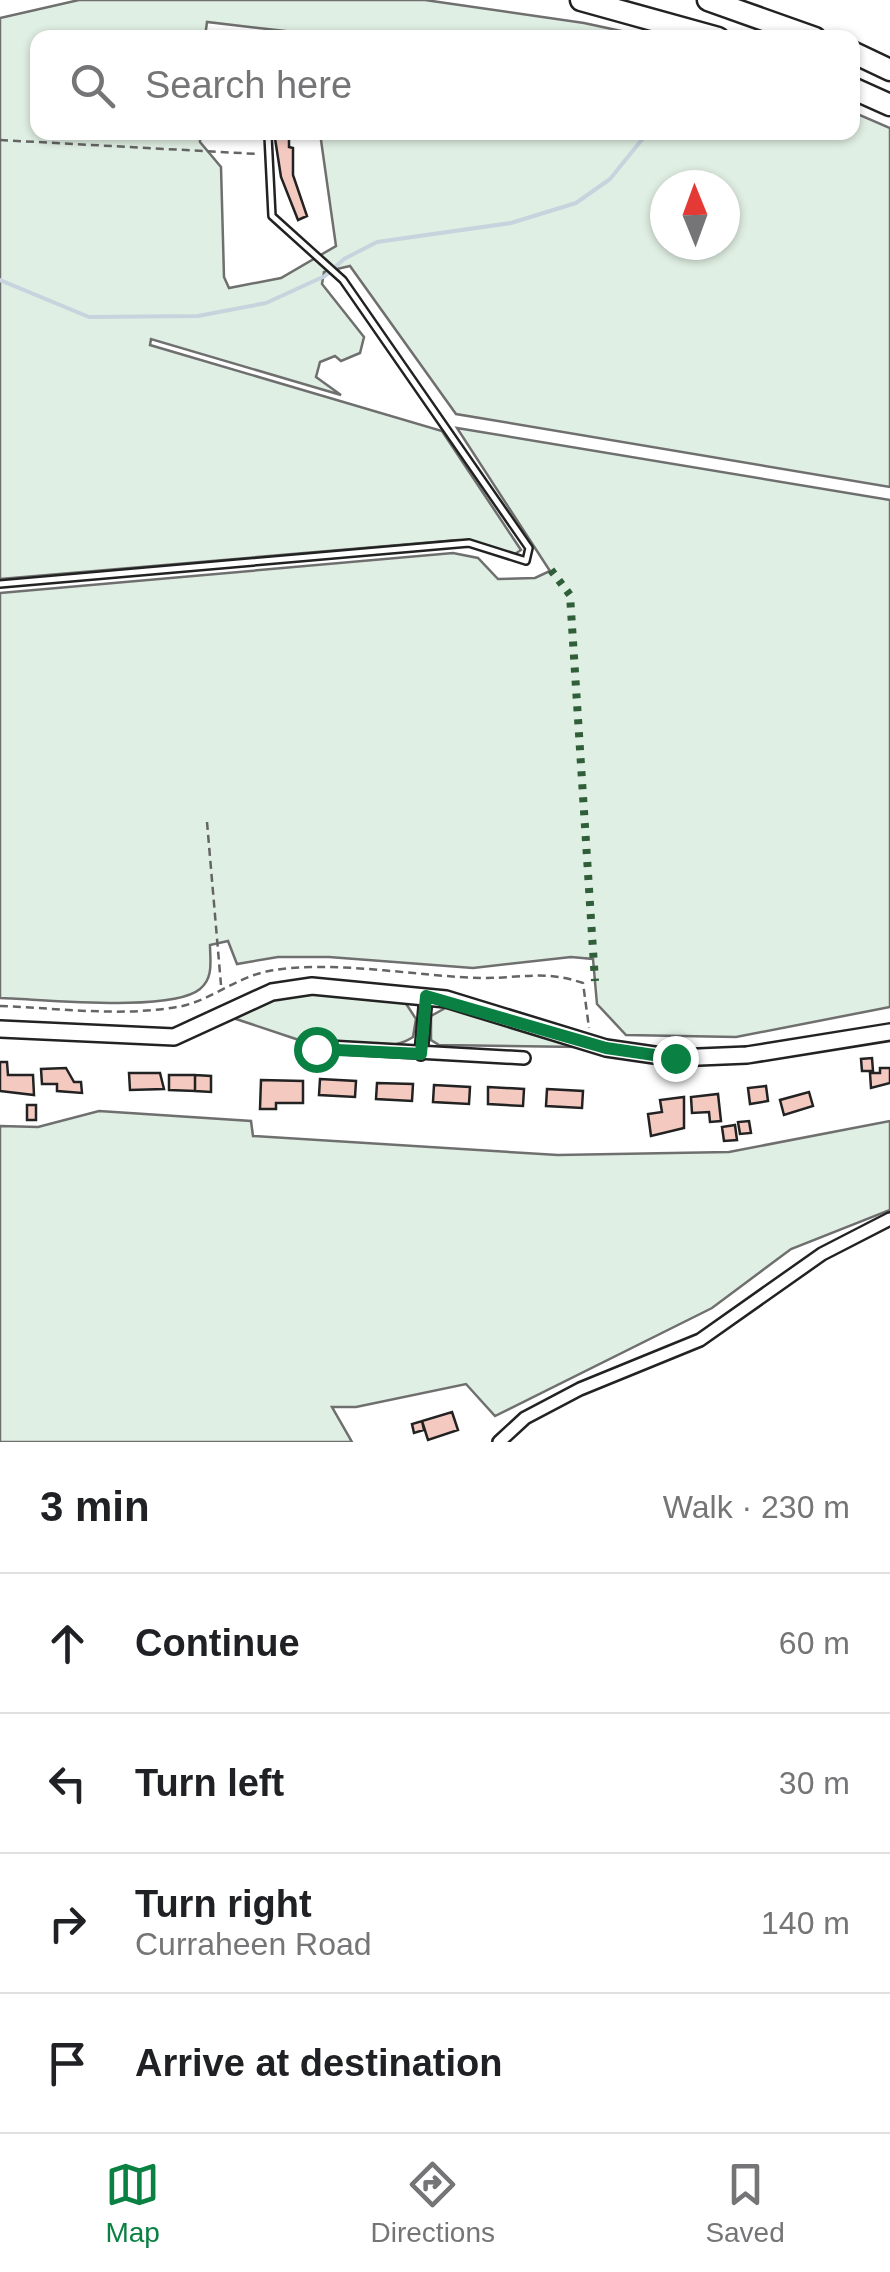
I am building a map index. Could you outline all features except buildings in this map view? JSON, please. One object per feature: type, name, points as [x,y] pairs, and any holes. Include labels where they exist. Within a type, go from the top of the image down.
[{"type":"highway","points":[[581,0],[689,30]]},
{"type":"highway","points":[[708,0],[792,30]]},
{"type":"highway","points":[[860,56],[890,70]]},
{"type":"highway","points":[[860,91],[890,104]]},
{"type":"street","points":[[0,1030],[154,1038],[194,1030],[239,1006],[290,987],[426,996],[606,1048],[675,1058],[747,1056],[890,1032]]},
{"type":"street","points":[[421,1054],[426,996]]},
{"type":"street","points":[[310,1046],[524,1058]]},
{"type":"street","points":[[499,1442],[526,1418],[580,1388],[700,1340],[822,1254],[890,1220]]},
{"type":"lane","points":[[0,584],[469,543],[526,561],[530,548],[342,280],[272,216],[268,140]]},
{"type":"path","points":[[0,140],[270,154]]},
{"type":"path","points":[[207,822],[221,986]]},
{"type":"green space","points":[[79,0],[425,0],[616,30],[276,30],[207,22],[206,30],[30,30],[30,140],[200,140],[221,167],[224,277],[229,288],[281,278],[336,246],[321,140],[860,140],[860,115],[890,128],[890,487],[456,414],[350,266],[324,272],[322,284],[364,337],[360,353],[341,361],[335,356],[320,362],[316,377],[341,395],[151,339],[150,345],[442,431],[521,550],[515,554],[458,540],[0,579],[0,18]]},
{"type":"green space","points":[[457,428],[890,500],[890,1007],[736,1037],[626,1035],[597,1004],[593,959],[571,957],[473,968],[329,957],[278,957],[237,964],[228,941],[210,945],[207,980],[200,989],[185,996],[135,1003],[0,998],[0,593],[453,553],[478,558],[498,579],[535,578],[550,571]]},
{"type":"green space","points":[[303,992],[403,999],[416,1019],[413,1037],[377,1046],[310,1035],[302,1041],[236,1019],[257,1003]]},
{"type":"green space","points":[[449,1006],[580,1047],[439,1045],[431,1040],[431,1016]]},
{"type":"green space","points":[[99,1111],[251,1121],[253,1136],[558,1155],[729,1152],[890,1121],[890,1210],[791,1249],[712,1308],[495,1416],[466,1384],[356,1407],[332,1407],[352,1442],[0,1442],[0,1126],[38,1127]]},
{"type":"waterway","points":[[0,280],[89,317],[198,316],[266,303],[325,276],[344,259],[377,242],[511,223],[576,203],[610,179],[642,140]]},
{"type":"hedge","points":[[551,570],[570,595],[595,981]]},
{"type":"route","points":[[316,1049],[421,1054],[426,996],[606,1048],[675,1058]]}]
